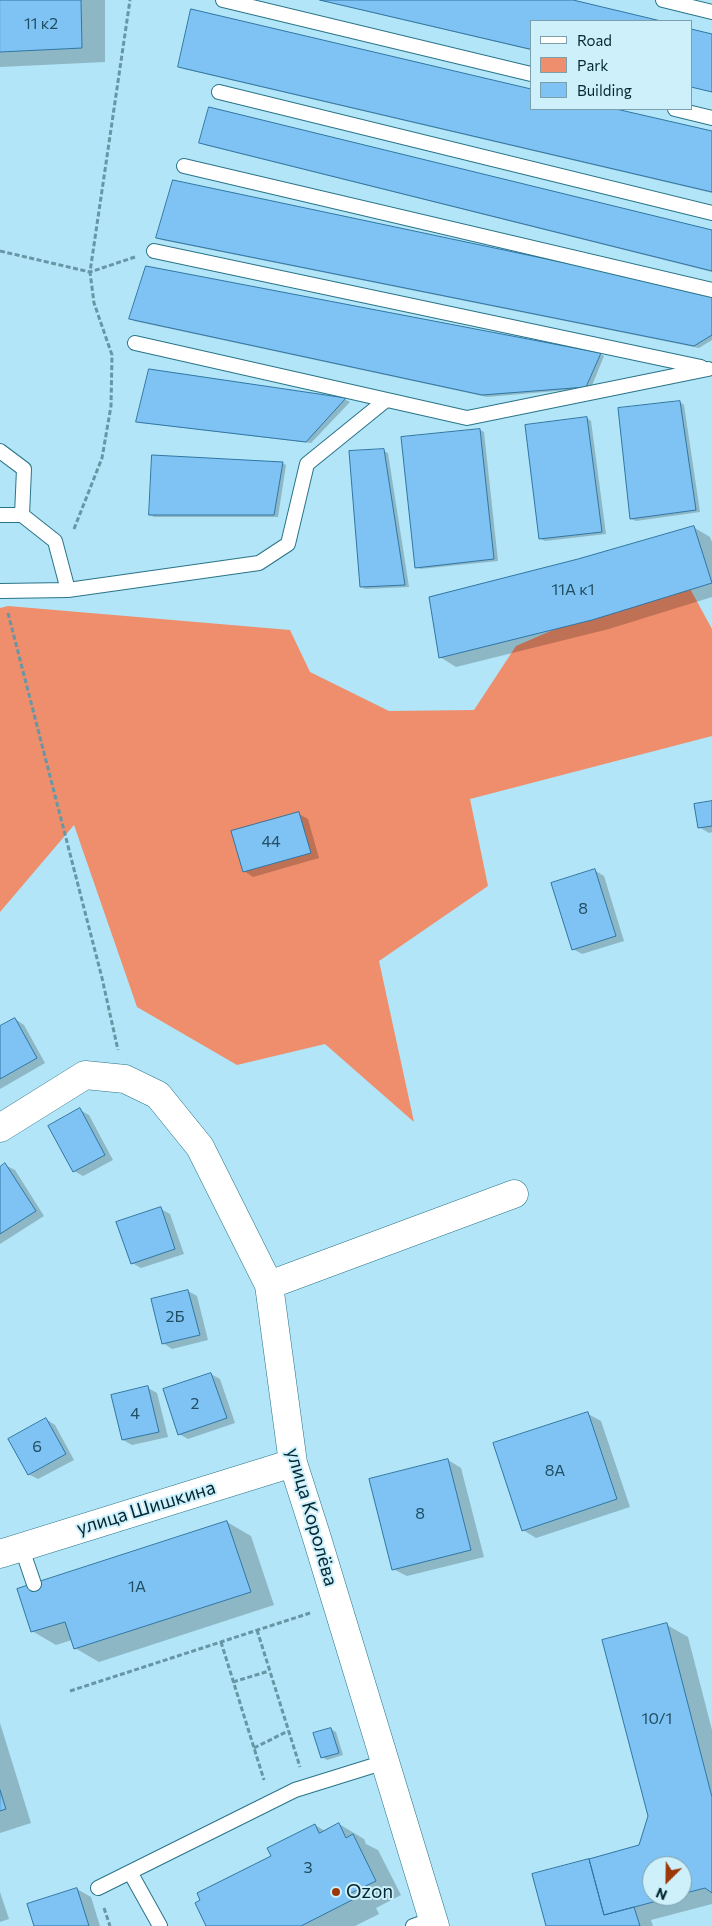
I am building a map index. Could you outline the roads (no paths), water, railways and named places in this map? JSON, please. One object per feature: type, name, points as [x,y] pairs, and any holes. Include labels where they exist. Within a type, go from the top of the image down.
[{"type":"street","name":"улица Королёва","points":[[0,1128],[85,1075],[125,1079],[158,1095],[200,1147],[269,1285],[293,1464],[385,1762],[427,1924]]},
{"type":"street","points":[[269,1285],[514,1194]]},
{"type":"street","name":"улица Шишкина","points":[[10,1550],[293,1464]]},
{"type":"lane","points":[[223,0],[530,74]]},
{"type":"lane","points":[[662,0],[712,12]]},
{"type":"lane","points":[[218,92],[712,213]]},
{"type":"lane","points":[[679,110],[712,118]]},
{"type":"lane","points":[[184,166],[712,290]]},
{"type":"lane","points":[[154,251],[710,368]]},
{"type":"lane","points":[[135,343],[467,418],[710,368]]},
{"type":"lane","points":[[1,591],[68,590],[258,563],[288,544],[307,464],[386,400]]},
{"type":"lane","points":[[0,451],[24,469],[22,515]]},
{"type":"lane","points":[[0,515],[22,515],[55,541],[68,590]]},
{"type":"lane","points":[[10,1550],[34,1584]]},
{"type":"lane","points":[[98,1888],[271,1802],[306,1787],[385,1762]]},
{"type":"lane","points":[[130,1872],[160,1926]]},
{"type":"place","name":"Ozon","points":[[336,1892]]}]
